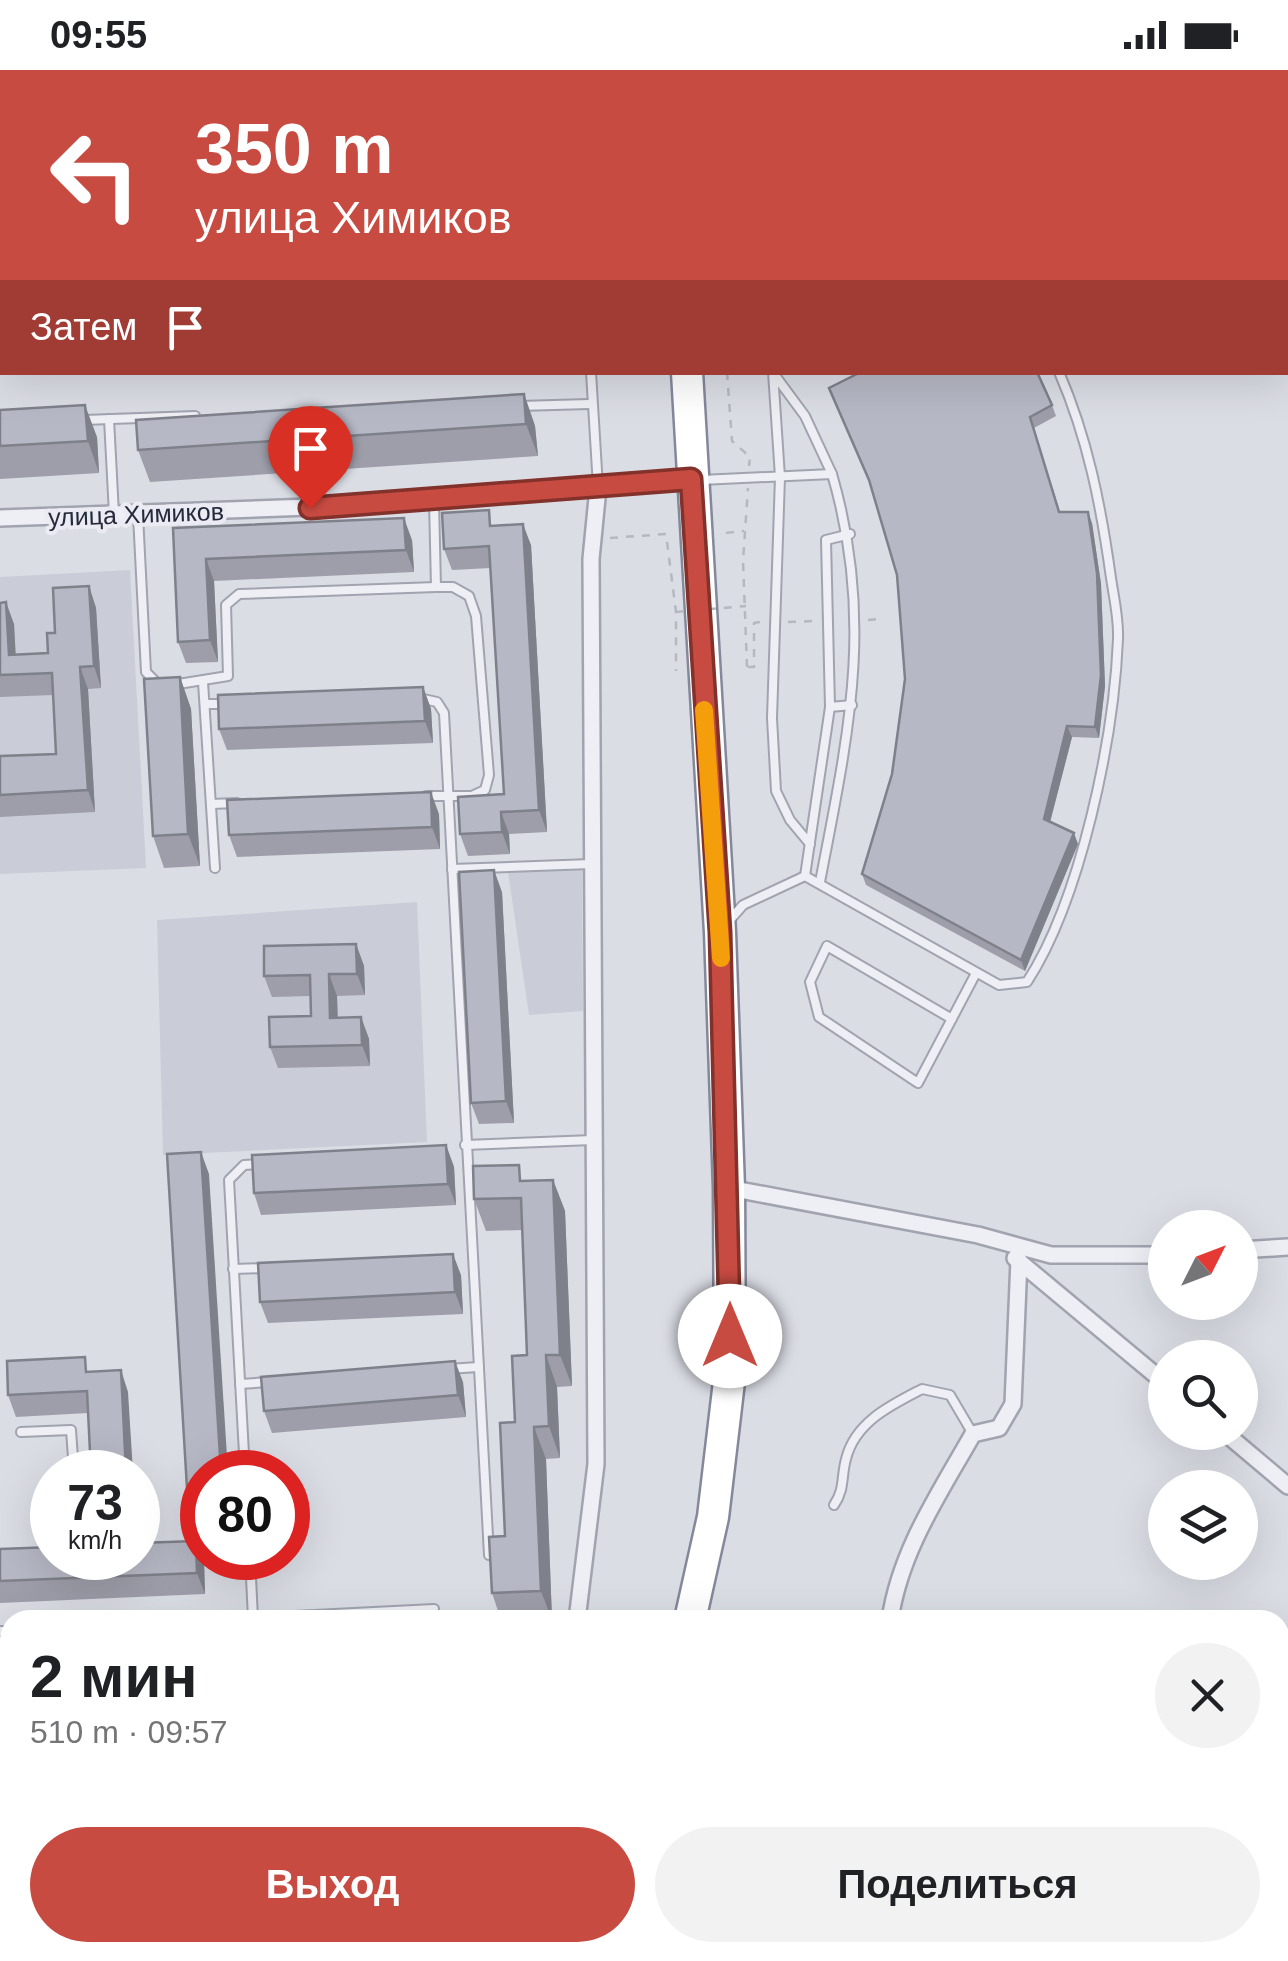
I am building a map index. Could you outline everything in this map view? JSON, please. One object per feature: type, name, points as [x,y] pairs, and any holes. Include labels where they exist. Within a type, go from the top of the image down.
[{"type":"highway","points":[[686,375],[720,932],[730,1188],[730,1373],[713,1517],[692,1610]]},
{"type":"street","name":"улица Химиков","points":[[0,518],[434,501],[691,479]]},
{"type":"street","points":[[578,1610],[596,1464],[598,1140],[592,538],[598,488]]},
{"type":"street","points":[[730,1188],[978,1235],[1051,1254],[1148,1254]]},
{"type":"street","points":[[978,1235],[1019,1260],[1148,1369]]},
{"type":"street","points":[[1258,1249],[1288,1247]]},
{"type":"street","points":[[892,1610],[901,1565],[974,1434],[999,1428],[1014,1404],[1019,1260]]},
{"type":"street","points":[[1245,1450],[1288,1486]]},
{"type":"lane","points":[[591,375],[589,404],[598,488]]},
{"type":"lane","points":[[774,375],[780,476],[774,622],[776,791],[790,820],[810,844]]},
{"type":"lane","points":[[775,375],[805,416],[832,474],[850,534],[856,620],[852,705],[820,882]]},
{"type":"lane","points":[[720,932],[743,905],[805,876],[975,975],[999,984],[1027,982],[1046,953],[1082,844],[1108,730],[1119,635],[1104,531],[1082,424],[1060,375]]},
{"type":"lane","points":[[512,406],[589,404]]},
{"type":"lane","points":[[73,421],[205,416]]},
{"type":"lane","points":[[109,419],[114,515]]},
{"type":"lane","points":[[691,479],[832,474]]},
{"type":"lane","points":[[434,501],[436,587]]},
{"type":"lane","points":[[138,514],[146,672],[163,686],[228,676],[226,605],[231,597],[436,587],[453,587],[469,596],[476,616],[489,775],[485,790],[472,796],[409,796]]},
{"type":"lane","points":[[805,876],[830,707],[826,540],[850,534]]},
{"type":"lane","points":[[203,682],[216,868]]},
{"type":"lane","points":[[404,698],[437,702],[444,713],[489,1555]]},
{"type":"lane","points":[[205,704],[244,703]]},
{"type":"lane","points":[[830,707],[852,705]]},
{"type":"lane","points":[[211,804],[251,802]]},
{"type":"lane","points":[[452,868],[596,864]]},
{"type":"lane","points":[[952,1019],[827,946],[810,982],[819,1017],[918,1084],[952,1019],[975,975]]},
{"type":"lane","points":[[447,1155],[465,1150],[598,1140]]},
{"type":"lane","points":[[244,1450],[228,1180],[234,1170],[244,1165],[281,1164]]},
{"type":"lane","points":[[452,1258],[472,1257]]},
{"type":"lane","points":[[234,1269],[273,1267]]},
{"type":"lane","points":[[438,1370],[478,1367]]},
{"type":"lane","points":[[240,1384],[280,1382]]},
{"type":"lane","points":[[834,1505],[843,1491],[846,1460],[855,1436],[884,1409],[922,1389],[950,1396],[974,1434]]},
{"type":"lane","points":[[21,1432],[72,1430],[73,1450]]},
{"type":"lane","points":[[251,1580],[253,1610]]},
{"type":"lane","points":[[414,1610],[434,1609]]},
{"type":"path","points":[[726,533],[745,531]]},
{"type":"path","points":[[592,538],[666,534],[676,612],[676,670]]},
{"type":"path","points":[[667,538],[673,536]]},
{"type":"path","points":[[744,560],[746,667],[754,667],[754,623],[828,621]]},
{"type":"path","points":[[676,612],[746,606]]},
{"type":"path","points":[[856,620],[878,619]]},
{"type":"shaded area","points":[[130,570],[146,868],[0,874],[0,577]]},
{"type":"shaded area","points":[[582,869],[583,1011],[529,1015],[508,872]]},
{"type":"shaded area","points":[[417,902],[427,1142],[163,1155],[157,920]]},
{"type":"building","points":[[855,375],[1038,375],[1052,405],[1030,417],[1059,512],[1088,512],[1097,573],[1101,675],[1095,727],[1067,726],[1044,819],[1074,833],[1021,960],[862,874],[892,774],[905,679],[897,575],[869,480],[829,388]]},
{"type":"building","points":[[524,394],[526,424],[138,450],[136,420]]},
{"type":"building","points":[[85,405],[88,441],[0,446],[0,410]]},
{"type":"building","points":[[489,510],[490,526],[523,524],[539,810],[501,812],[502,832],[460,834],[458,797],[504,794],[489,546],[444,549],[442,513]]},
{"type":"building","points":[[404,518],[406,550],[206,559],[210,640],[178,642],[173,528]]},
{"type":"building","points":[[89,586],[94,666],[80,667],[88,790],[0,795],[0,756],[56,754],[52,673],[0,675],[0,603],[6,602],[9,655],[48,653],[47,633],[55,633],[53,588]]},
{"type":"building","points":[[180,677],[188,834],[153,836],[144,679]]},
{"type":"building","points":[[423,687],[425,721],[219,729],[218,695]]},
{"type":"building","points":[[431,792],[432,827],[229,835],[227,800]]},
{"type":"building","points":[[494,870],[506,1101],[471,1103],[459,872]]},
{"type":"building","points":[[356,944],[357,974],[329,974],[330,1018],[361,1017],[362,1045],[270,1047],[269,1017],[311,1016],[310,975],[264,976],[264,946]]},
{"type":"building","points":[[446,1145],[448,1184],[254,1193],[252,1155]]},
{"type":"building","points":[[201,1152],[220,1450],[185,1450],[167,1154]]},
{"type":"building","points":[[519,1165],[520,1181],[553,1180],[560,1355],[546,1355],[549,1426],[534,1427],[541,1591],[492,1593],[489,1537],[505,1536],[500,1423],[515,1422],[512,1356],[527,1355],[521,1198],[474,1199],[473,1166]]},
{"type":"building","points":[[453,1254],[455,1292],[260,1302],[258,1263]]},
{"type":"building","points":[[85,1357],[86,1372],[121,1370],[125,1450],[90,1450],[87,1391],[8,1395],[7,1361]]},
{"type":"building","points":[[455,1361],[458,1395],[264,1411],[261,1377]]},
{"type":"building","points":[[160,1542],[180,1542],[180,1574],[160,1575]]},
{"type":"building","points":[[30,1548],[30,1580],[0,1581],[0,1549]]},
{"type":"slow traffic","points":[[704,710],[721,958]]},
{"type":"route","points":[[310,508],[691,479],[720,932],[730,1188],[730,1336]]}]
